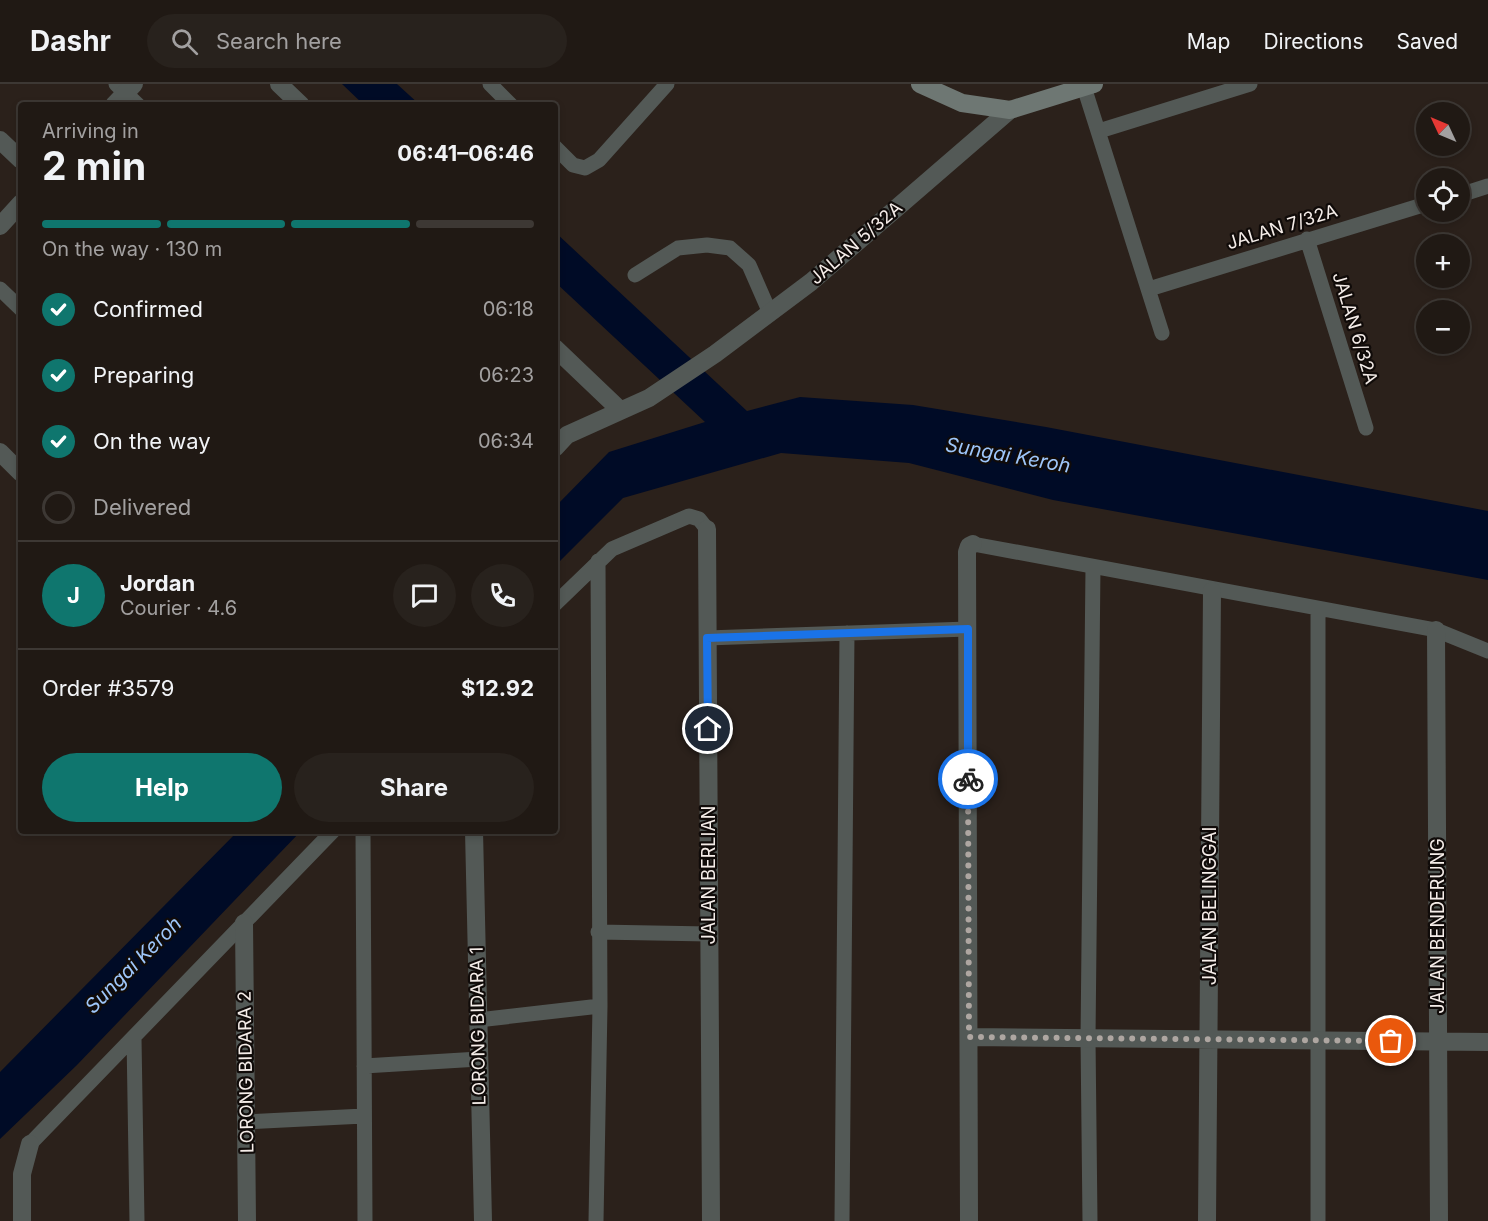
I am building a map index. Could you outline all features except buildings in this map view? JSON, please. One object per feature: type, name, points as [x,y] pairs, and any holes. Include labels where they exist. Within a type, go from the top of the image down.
[{"type":"street","points":[[279,84],[298,102]]},
{"type":"street","points":[[920,84],[962,103],[1010,110]]},
{"type":"street","name":"JALAN 5/32A","points":[[558,445],[567,435],[649,398],[715,354],[811,282],[1010,110],[1089,86]]},
{"type":"street","points":[[0,140],[18,157]]},
{"type":"street","points":[[0,226],[18,206]]},
{"type":"street","points":[[558,351],[620,410]]},
{"type":"street","points":[[0,452],[18,470]]},
{"type":"street","name":"JALAN BERLIAN","points":[[707,529],[711,1221]]},
{"type":"street","points":[[969,1221],[967,552],[969,546],[974,544]]},
{"type":"street","name":"JALAN BELINGGAI","points":[[1207,1221],[1212,591]]},
{"type":"street","name":"JALAN BENDERUNG","points":[[1436,630],[1439,1221]]},
{"type":"street","name":"LORONG BIDARA 1","points":[[474,834],[483,1221]]},
{"type":"street","name":"LORONG BIDARA 2","points":[[244,923],[247,1221]]},
{"type":"street","points":[[969,1037],[1488,1042]]},
{"type":"street","points":[[22,1221],[22,1174],[30,1144]]},
{"type":"lane","points":[[490,84],[508,102]]},
{"type":"lane","points":[[558,150],[573,165],[585,168],[599,160],[668,84]]},
{"type":"lane","points":[[1099,131],[1250,84]]},
{"type":"lane","points":[[1089,86],[1099,131],[1162,333]]},
{"type":"lane","points":[[1470,192],[1488,186]]},
{"type":"lane","name":"JALAN 7/32A","points":[[1149,289],[1416,207]]},
{"type":"lane","name":"JALAN 6/32A","points":[[1307,239],[1366,428]]},
{"type":"lane","points":[[635,275],[678,248],[706,245],[730,248],[749,265],[770,313]]},
{"type":"lane","points":[[0,289],[18,306]]},
{"type":"lane","points":[[558,601],[612,549],[689,516],[699,519],[707,529]]},
{"type":"lane","points":[[974,544],[1212,591],[1436,630],[1488,651]]},
{"type":"lane","points":[[596,1221],[600,1006],[598,561]]},
{"type":"lane","points":[[1090,1221],[1088,1038],[1093,567]]},
{"type":"lane","points":[[1318,609],[1320,1040],[1318,1221]]},
{"type":"lane","points":[[707,638],[968,629]]},
{"type":"lane","points":[[842,1221],[847,633]]},
{"type":"lane","points":[[30,1144],[330,834]]},
{"type":"lane","points":[[363,834],[365,1221]]},
{"type":"lane","points":[[598,932],[709,934]]},
{"type":"lane","points":[[478,1020],[600,1006]]},
{"type":"lane","points":[[134,1038],[137,1221]]},
{"type":"lane","points":[[364,1066],[479,1059]]},
{"type":"lane","points":[[246,1122],[364,1116]]},
{"type":"water","points":[[342,84],[397,84],[417,102],[361,102]]},
{"type":"water","name":"Sungai Keroh","points":[[558,235],[747,411],[800,397],[913,405],[1046,427],[1488,511],[1488,580],[1053,500],[909,463],[781,453],[623,498],[558,563],[558,504],[609,452],[705,422],[558,285]]},
{"type":"water","name":"Sungai Keroh","points":[[235,834],[298,834],[77,1065],[0,1139],[0,1072]]},
{"type":"way so far","points":[[968,779],[969,1037],[1391,1041]]},
{"type":"route","points":[[708,729],[707,638],[968,629],[968,779]]}]
